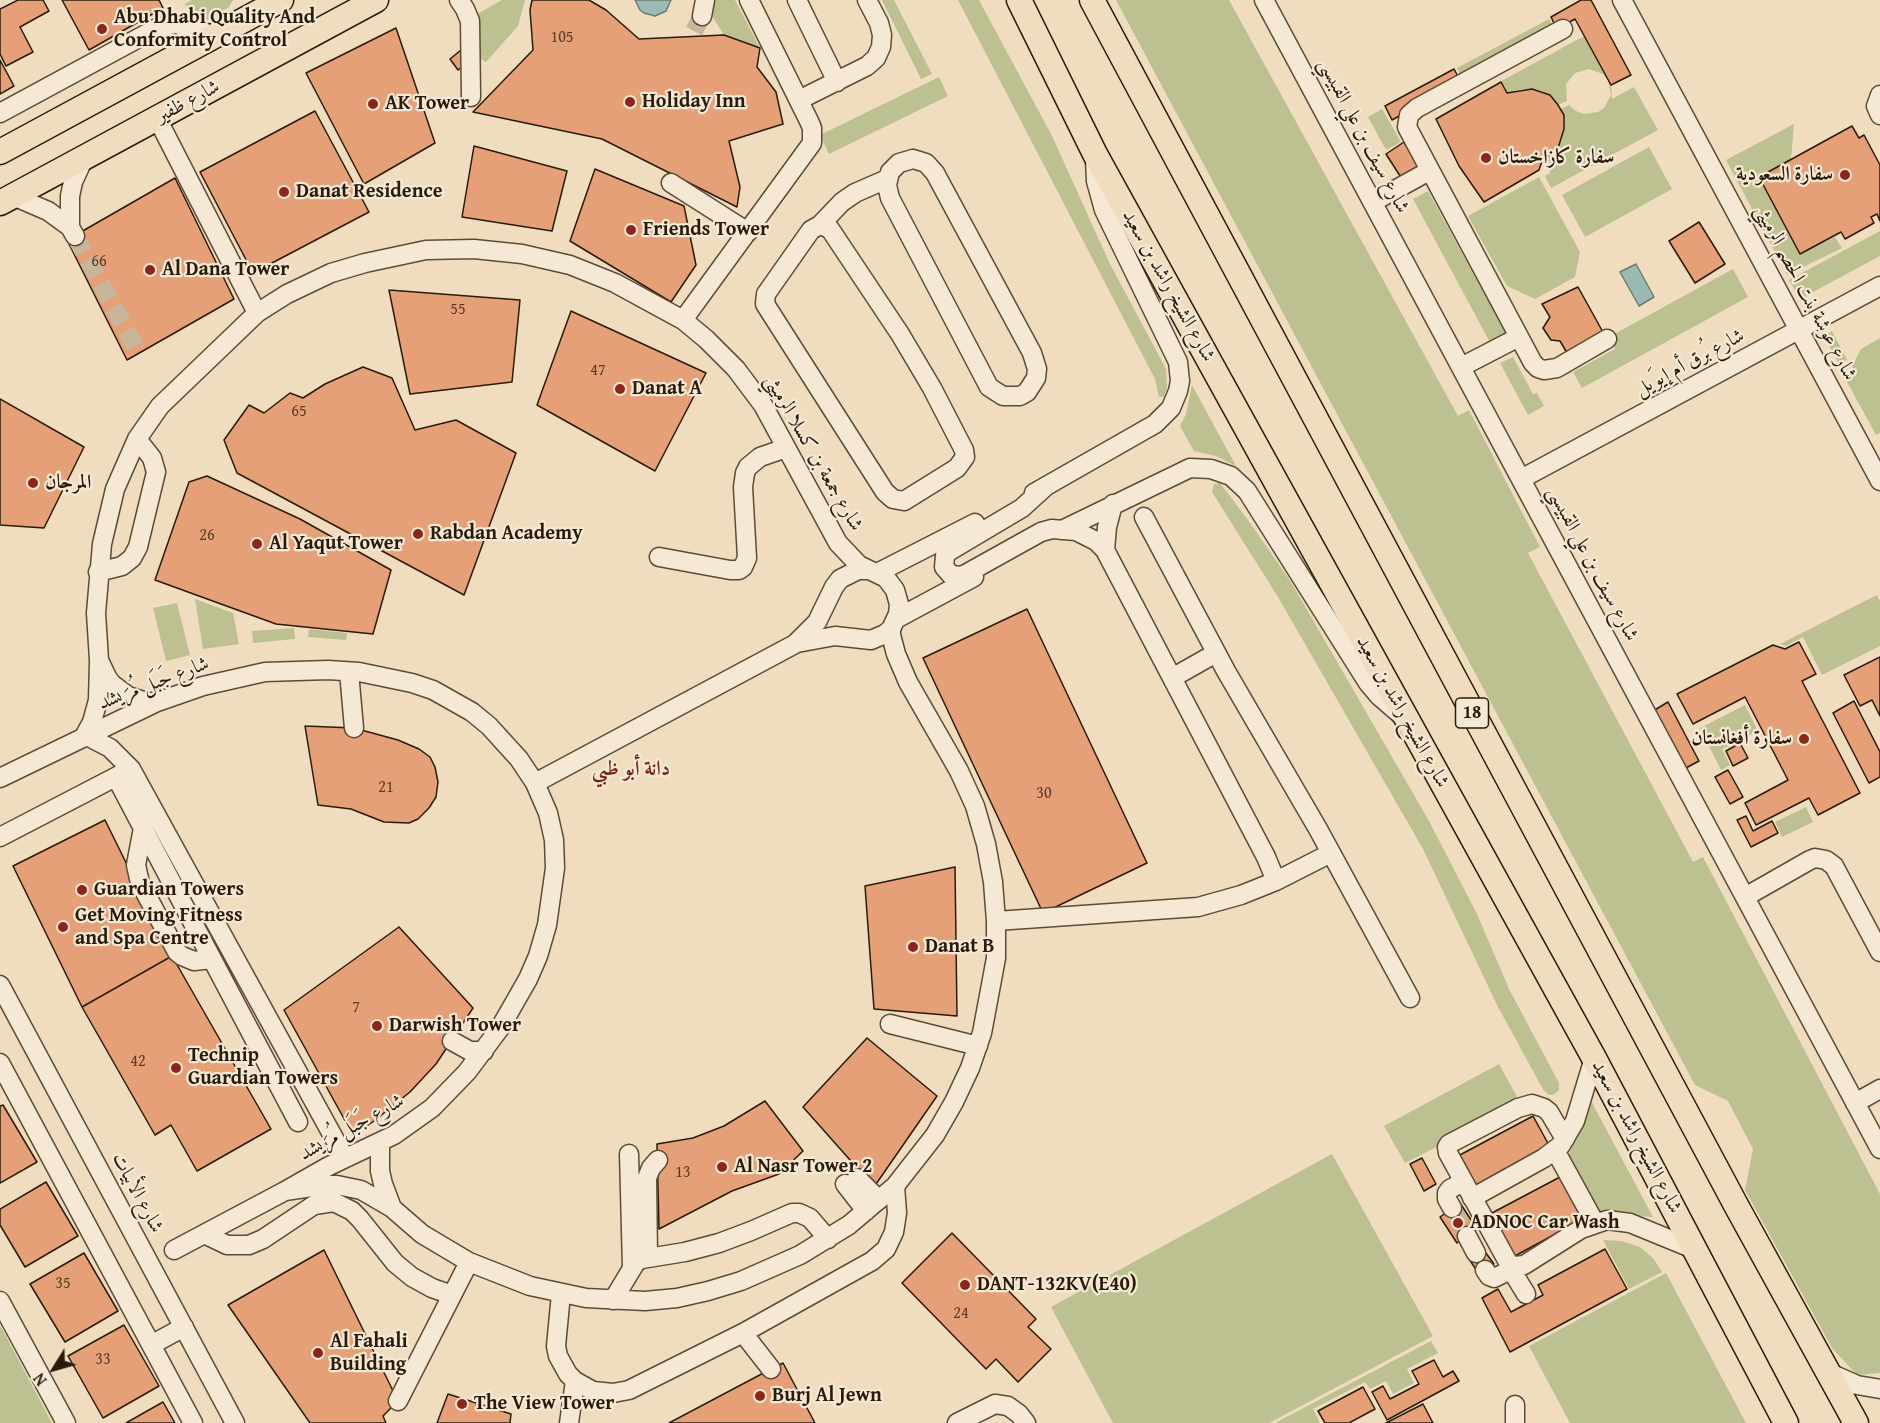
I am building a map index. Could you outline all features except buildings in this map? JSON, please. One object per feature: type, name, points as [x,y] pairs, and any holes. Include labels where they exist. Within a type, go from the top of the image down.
[{"type":"main road","points":[[0,153],[216,36],[253,8],[281,0]]},
{"type":"main road","name":"شارع ظفير","points":[[7,200],[376,0]]},
{"type":"main road","name":"شارع الشيخ راشد بن سعيد","points":[[1018,0],[1095,154],[1594,1058],[1786,1423]]},
{"type":"main road","name":"18","points":[[1092,0],[1737,1207],[1856,1423]]},
{"type":"street","points":[[683,320],[812,143],[812,128],[749,0]]},
{"type":"street","points":[[796,0],[837,82]]},
{"type":"street","points":[[799,100],[867,66],[876,58],[881,47],[882,35],[879,23],[867,0]]},
{"type":"street","name":"شارع سيف بن علي القبيسي","points":[[1264,0],[1880,1149]]},
{"type":"street","name":"شارع عوشة بنت الحصم الرميثي","points":[[1622,0],[1880,481]]},
{"type":"street","points":[[463,1],[470,21],[471,97]]},
{"type":"street","points":[[0,113],[159,27],[176,24],[216,36]]},
{"type":"street","points":[[1563,29],[1413,111],[1407,121],[1407,127],[1533,363],[1544,370],[1557,368],[1607,339]]},
{"type":"street","points":[[1880,95],[1876,106],[1880,116]]},
{"type":"street","points":[[157,118],[257,314]]},
{"type":"street","points":[[795,644],[821,616],[840,579],[858,570],[872,571],[1045,487],[1155,424],[1176,400],[1180,371],[1174,353],[1104,210],[1096,181],[1095,154]]},
{"type":"street","points":[[7,200],[48,211],[72,231],[70,196],[73,182],[84,158]]},
{"type":"street","points":[[820,225],[830,229],[900,334],[932,388],[964,450],[964,457],[957,468],[903,501],[893,499],[885,492],[765,304],[766,294],[811,230],[820,225],[842,202],[855,193],[887,179],[894,167],[906,160],[913,159],[926,163],[935,173],[1032,352],[1037,369],[1036,378],[1027,392],[1011,398],[989,387],[890,198],[887,179]]},
{"type":"street","points":[[1373,202],[1429,171]]},
{"type":"street","points":[[671,183],[748,232]]},
{"type":"street","name":"شارع جمعة بن كسلا الرميثي","points":[[157,702],[137,700],[120,691],[107,677],[99,660],[96,613],[102,544],[113,498],[137,439],[160,406],[257,314],[296,290],[331,273],[426,250],[474,249],[522,254],[570,265],[615,283],[683,320],[736,369],[763,405],[838,543],[852,559],[886,578],[895,590],[899,604],[892,642],[900,666],[959,771],[975,806],[986,844],[993,882],[996,958],[993,982],[976,1052],[954,1102],[935,1135],[895,1186],[828,1239],[771,1269],[708,1292],[677,1298],[613,1300],[561,1294],[520,1283],[469,1262],[422,1234],[392,1208],[360,1190],[337,1185],[285,1191]]},
{"type":"street","name":"شارع بُرق أم إيوَيل","points":[[1521,480],[1880,286]]},
{"type":"street","points":[[1461,367],[1519,337]]},
{"type":"street","points":[[98,572],[123,566],[132,558],[138,547],[156,467],[137,439]]},
{"type":"street","points":[[659,557],[730,570],[739,570],[743,567],[747,558],[743,488],[745,473],[748,466],[760,457],[786,448]]},
{"type":"street","points":[[535,783],[795,644],[835,636],[871,640],[885,634],[894,624],[1064,529],[1190,468],[1211,469],[1231,476],[1247,490],[1368,683],[1379,696],[1406,718]]},
{"type":"street","points":[[1045,487],[1022,508],[948,552],[945,556],[945,567],[951,575],[962,576],[1041,532],[1052,529],[1064,529],[1087,535],[1105,550],[1266,857],[1276,881]]},
{"type":"street","points":[[1105,550],[1107,527],[1113,504]]},
{"type":"street","points":[[1144,518],[1216,653],[1331,853],[1410,998]]},
{"type":"street","points":[[1172,678],[1216,653]]},
{"type":"street","points":[[99,660],[98,700],[92,722],[85,735],[110,748],[345,1158]]},
{"type":"street","points":[[343,671],[348,728]]},
{"type":"street","name":"شارع جَبَل مُرَيشد","points":[[0,778],[157,702],[203,686],[265,672],[343,671],[412,683],[453,700],[489,726],[505,741],[535,783],[548,813],[554,840],[555,868],[547,925],[538,956],[528,979],[500,1028],[467,1072],[432,1108],[380,1143],[345,1158],[174,1250]]},
{"type":"street","points":[[123,773],[143,828],[298,1122]]},
{"type":"street","points":[[0,837],[123,773]]},
{"type":"street","points":[[143,828],[136,865],[140,883],[177,952],[195,961],[212,959]]},
{"type":"street","points":[[996,921],[1198,907],[1241,895],[1276,881],[1331,853]]},
{"type":"street","points":[[1745,897],[1810,860],[1815,858],[1826,860],[1834,866],[1880,952]]},
{"type":"street","name":"شارع الأبيات","points":[[0,985],[235,1423]]},
{"type":"street","points":[[891,1028],[976,1052]]},
{"type":"street","points":[[467,1072],[448,1046],[470,1051],[484,1051]]},
{"type":"street","points":[[1472,1198],[1560,1144],[1575,1121],[1594,1058]]},
{"type":"street","points":[[0,1063],[193,1423]]},
{"type":"street","points":[[1855,1103],[1880,1089]]},
{"type":"street","points":[[1526,1294],[1516,1268],[1505,1259],[1446,1150],[1449,1144],[1525,1105],[1538,1105],[1549,1112],[1560,1144],[1595,1222]]},
{"type":"street","name":"شارع جمعة بن كسلا الرميثي","points":[[380,1143],[380,1171],[392,1208]]},
{"type":"street","points":[[629,1154],[632,1268]]},
{"type":"street","points":[[648,1257],[647,1178],[651,1168],[658,1160]]},
{"type":"street","points":[[851,1181],[872,1205]]},
{"type":"street","points":[[1452,1208],[1447,1199],[1447,1193],[1463,1182]]},
{"type":"street","points":[[561,1294],[556,1346],[562,1366],[575,1381],[593,1391],[603,1393],[629,1390],[743,1333],[879,1256],[891,1241],[894,1232],[897,1213],[895,1186]]},
{"type":"street","points":[[204,1234],[227,1245],[249,1245],[263,1239],[314,1205],[334,1203],[352,1211],[368,1227],[395,1263],[412,1278],[452,1295]]},
{"type":"street","points":[[613,1300],[636,1262],[648,1257],[685,1252],[719,1243],[751,1232],[792,1213],[799,1213],[810,1218],[828,1239]]},
{"type":"street","points":[[1485,1270],[1489,1276],[1494,1278],[1516,1268],[1595,1222],[1619,1220],[1630,1222],[1696,1250]]},
{"type":"street","points":[[1467,1236],[1476,1253]]},
{"type":"street","points":[[137,1240],[174,1250],[166,1268],[162,1287]]},
{"type":"street","points":[[398,1401],[469,1262]]},
{"type":"street","points":[[0,1301],[66,1423]]},
{"type":"street","points":[[151,1345],[184,1327]]},
{"type":"street","points":[[743,1333],[771,1369]]},
{"type":"street","points":[[1830,1373],[1857,1385],[1880,1389]]},
{"type":"street","points":[[569,1423],[575,1381]]},
{"type":"street","points":[[957,1423],[995,1404],[1008,1406],[1026,1423]]},
{"type":"street","points":[[1515,1405],[1515,1423]]},
{"type":"green space","points":[[192,0],[233,0],[229,7],[197,26],[185,4]]},
{"type":"green space","points":[[502,0],[525,0],[518,26],[486,62],[477,57],[472,17]]},
{"type":"green space","points":[[714,0],[735,0],[760,48],[724,35],[712,16]]},
{"type":"green space","points":[[882,0],[894,0],[932,74],[921,79]]},
{"type":"green space","points":[[958,0],[979,0],[1052,136],[1110,264],[1166,369],[1167,387],[1164,397],[1159,397],[1155,379]]},
{"type":"green space","points":[[1116,0],[1229,0],[1458,416],[1469,410],[1540,547],[1528,553],[1693,862],[1703,857],[1880,1194],[1880,1373],[1857,1375],[1832,1348],[1745,1190],[1753,1149],[1728,1101],[1695,1085]]},
{"type":"green space","points":[[1549,19],[1556,31],[1463,80],[1457,68]]},
{"type":"green space","points":[[1584,36],[1611,85],[1612,99],[1634,87],[1658,130],[1551,188],[1545,176],[1550,173],[1548,157],[1559,145],[1564,129],[1564,115],[1561,109],[1569,105],[1584,114],[1598,112],[1604,108],[1611,95],[1608,80],[1603,74],[1589,69],[1575,73],[1566,84],[1567,101],[1558,105],[1550,95],[1541,91],[1521,89],[1507,93],[1501,82],[1496,84]]},
{"type":"green space","points":[[939,77],[948,96],[829,154],[820,135]]},
{"type":"green space","points":[[1382,109],[1401,142],[1386,150],[1368,117]]},
{"type":"green space","points":[[1794,124],[1791,159],[1759,177],[1800,253],[1835,237],[1842,248],[1787,275],[1726,160]]},
{"type":"green space","points":[[1649,147],[1672,189],[1585,237],[1562,195]]},
{"type":"green space","points":[[1539,177],[1580,252],[1575,277],[1535,299],[1507,286],[1468,216]]},
{"type":"green space","points":[[1428,191],[1509,339],[1493,348],[1413,199]]},
{"type":"green space","points":[[1880,231],[1880,256],[1800,299],[1789,280]]},
{"type":"green space","points":[[1733,269],[1748,297],[1582,388],[1573,372],[1615,349],[1609,337]]},
{"type":"green space","points":[[1832,331],[1847,360],[1839,364],[1824,336]]},
{"type":"green space","points":[[1880,338],[1880,433],[1876,435],[1846,380],[1856,374],[1852,366],[1861,349]]},
{"type":"green space","points":[[1513,357],[1533,394],[1537,393],[1544,406],[1528,415],[1500,363]]},
{"type":"green space","points":[[1192,385],[1236,466],[1216,456],[1194,451],[1180,426],[1186,414]]},
{"type":"green space","points":[[1220,483],[1291,582],[1429,821],[1477,914],[1509,989],[1559,1083],[1559,1090],[1555,1094],[1549,1095],[1544,1091],[1498,1007],[1423,849],[1278,597],[1212,492],[1214,484]]},
{"type":"green space","points":[[1877,595],[1880,601],[1880,646],[1822,675],[1803,637],[1786,646],[1780,644]]},
{"type":"green space","points":[[195,599],[233,613],[239,644],[203,649]]},
{"type":"green space","points":[[177,603],[190,655],[166,661],[153,608]]},
{"type":"green space","points":[[294,628],[295,639],[253,643],[252,631]]},
{"type":"green space","points":[[309,629],[347,633],[346,640],[308,637]]},
{"type":"green space","points":[[1745,705],[1758,731],[1722,749],[1730,765],[1721,770],[1700,728]]},
{"type":"green space","points":[[1806,807],[1813,822],[1782,837],[1775,822]]},
{"type":"green space","points":[[1499,1064],[1521,1104],[1405,1163],[1384,1126]]},
{"type":"green space","points":[[1590,1099],[1653,1217],[1594,1213],[1566,1162]]},
{"type":"green space","points":[[1332,1154],[1433,1336],[1269,1423],[1113,1423],[1051,1307]]},
{"type":"green space","points":[[1603,1240],[1622,1241],[1640,1247],[1653,1258],[1662,1272],[1629,1289]]},
{"type":"green space","points":[[1666,1273],[1746,1423],[1570,1423],[1529,1346]]},
{"type":"green space","points":[[0,1325],[52,1423],[0,1423]]},
{"type":"green space","points":[[1431,1341],[1438,1353],[1407,1369],[1414,1383],[1393,1394],[1386,1381],[1370,1389],[1365,1382],[1313,1409],[1320,1423],[1275,1423]]},
{"type":"water","points":[[635,0],[671,0],[666,11],[655,16],[640,10]]},
{"type":"water","points":[[1636,264],[1654,297],[1639,306],[1620,272]]},
{"type":"tunnel","points":[[694,31],[702,16]]},
{"type":"tunnel","points":[[75,236],[139,353]]},
{"type":"tunnel","points":[[1452,1208],[1467,1236]]},
{"type":"place","name":"Abu Dhabi Quality And Conformity Control","points":[[102,29]]},
{"type":"place","name":"Holiday Inn","points":[[630,102]]},
{"type":"place","name":"AK Tower","points":[[373,104]]},
{"type":"place","name":"سفارة كازاخستان","points":[[1486,158]]},
{"type":"place","name":"سفارة السعودية","points":[[1845,175]]},
{"type":"place","name":"Danat Residence","points":[[284,192]]},
{"type":"place","name":"Friends Tower","points":[[631,230]]},
{"type":"place","name":"Al Dana Tower","points":[[150,270]]},
{"type":"place","name":"Danat A","points":[[620,389]]},
{"type":"place","name":"المرجان","points":[[33,483]]},
{"type":"place","name":"Rabdan Academy","points":[[418,534]]},
{"type":"place","name":"Al Yaqut Tower","points":[[257,544]]},
{"type":"place","name":"سفارة أفغانستان","points":[[1804,739]]},
{"type":"place","name":"Guardian Towers","points":[[82,890]]},
{"type":"place","name":"Get Moving Fitness and Spa Centre","points":[[63,927]]},
{"type":"place","name":"Danat B","points":[[913,947]]},
{"type":"place","name":"Darwish Tower","points":[[377,1026]]},
{"type":"place","name":"Technip Guardian Towers","points":[[176,1068]]},
{"type":"place","name":"Al Nasr Tower 2","points":[[722,1167]]},
{"type":"place","name":"ADNOC Car Wash","points":[[1458,1223]]},
{"type":"place","name":"DANT-132KV(E40)","points":[[965,1285]]},
{"type":"place","name":"Al Fahali Building","points":[[318,1353]]},
{"type":"place","name":"Burj Al Jewn","points":[[760,1396]]},
{"type":"place","name":"The View Tower","points":[[462,1404]]},
{"type":"district","name":"دانة أبو ظبي","points":[[631,770]]}]
